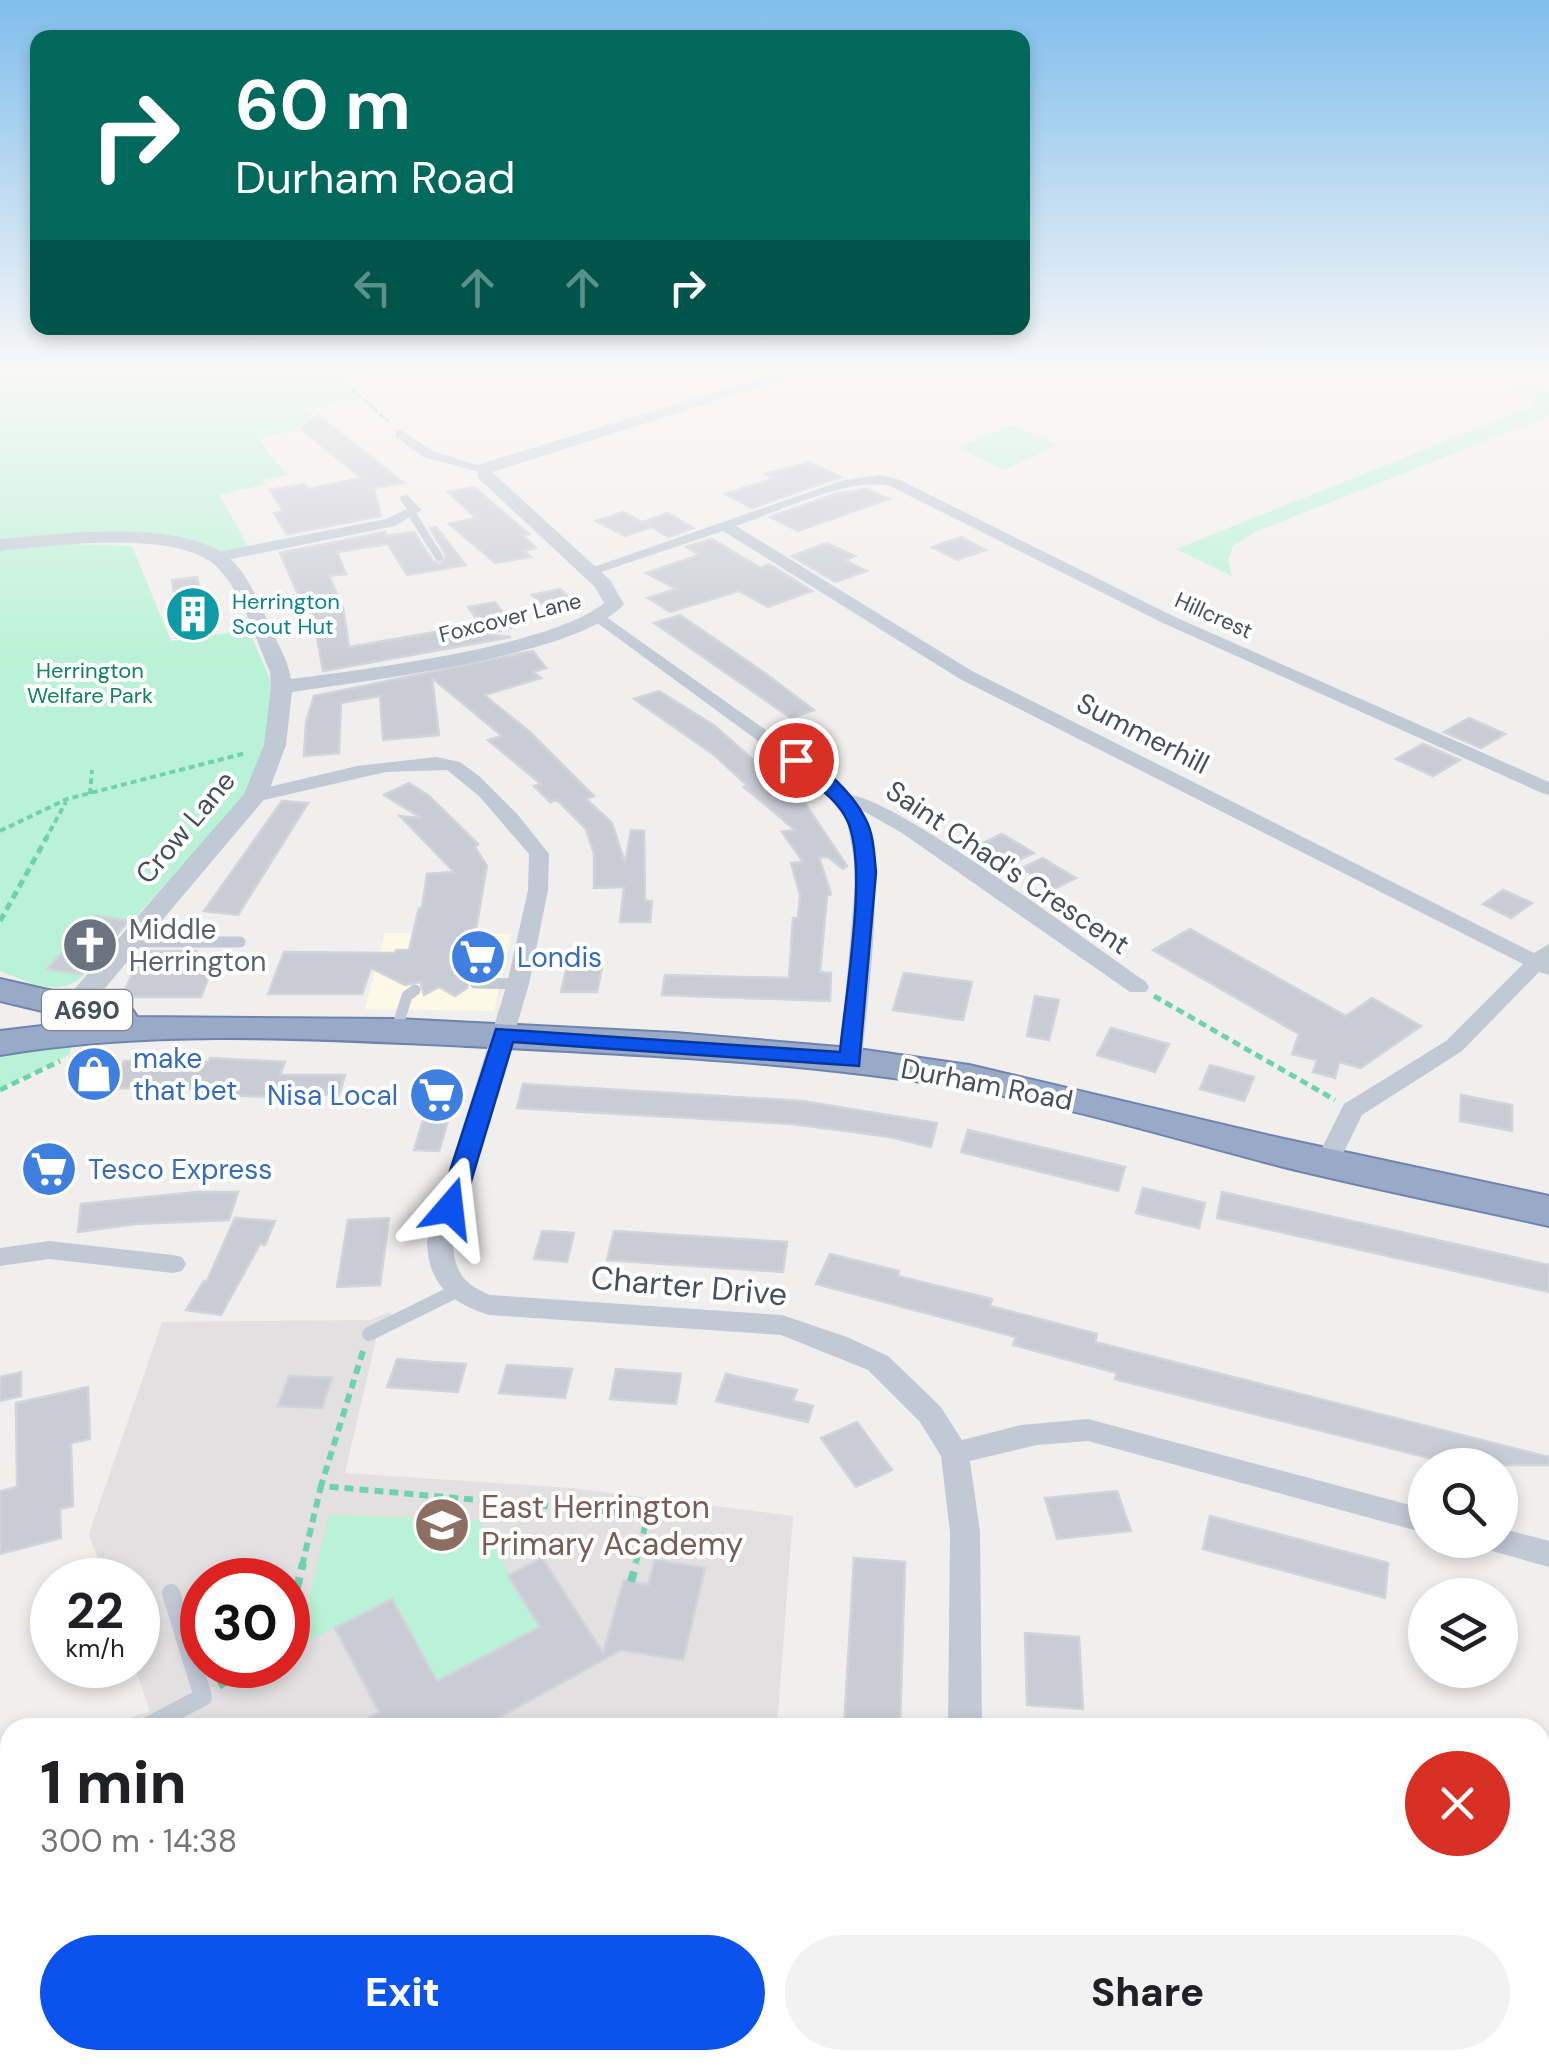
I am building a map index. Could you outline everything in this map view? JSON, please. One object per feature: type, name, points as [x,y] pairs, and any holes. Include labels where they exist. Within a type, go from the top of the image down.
[{"type":"highway","name":"Durham Road","points":[[0,990],[72,1024]]},
{"type":"highway","name":"A690","points":[[0,1001],[0,1016]]},
{"type":"highway","name":"Durham Road","points":[[0,1043],[72,1024],[504,1034],[850,1060],[969,1077],[1549,1211]]},
{"type":"street","name":"Foxcover Lane","points":[[282,688],[423,665],[602,619],[614,604],[590,571],[483,471]]},
{"type":"street","name":"Hillcrest","points":[[724,526],[863,480],[895,483],[1170,620],[1549,790]]},
{"type":"street","points":[[0,545],[131,539],[188,546],[216,556],[390,523],[411,507],[435,513]]},
{"type":"street","points":[[590,571],[724,526]]},
{"type":"street","name":"Summerhill","points":[[724,526],[966,675],[1545,961]]},
{"type":"street","name":"Crow Lane","points":[[72,1024],[129,942],[255,796],[276,745],[280,672],[242,595],[216,556]]},
{"type":"street","points":[[602,619],[828,784],[856,819],[866,872],[850,1060]]},
{"type":"street","points":[[255,796],[410,763],[442,762],[462,770],[540,854],[538,890],[518,984],[440,1242],[440,1264],[456,1291]]},
{"type":"street","name":"Saint Chad's Crescent","points":[[844,802],[860,801],[910,829],[1138,988]]},
{"type":"street","points":[[863,842],[910,829]]},
{"type":"street","points":[[1327,1162],[1352,1110],[1454,1046],[1545,961]]},
{"type":"street","points":[[0,1257],[50,1250],[173,1264]]},
{"type":"street","name":"Charter Drive","points":[[456,1291],[490,1305],[782,1326],[878,1364],[930,1414],[955,1454]]},
{"type":"street","points":[[965,1718],[965,1532],[955,1454],[1008,1437],[1053,1430],[1088,1430],[1408,1516]]},
{"type":"street","points":[[1518,1546],[1549,1554]]},
{"type":"lane","points":[[411,507],[438,558]]},
{"type":"lane","points":[[129,942],[240,942]]},
{"type":"lane","points":[[476,983],[518,984]]},
{"type":"lane","points":[[396,1032],[406,996],[414,990]]},
{"type":"lane","points":[[369,1334],[456,1291]]},
{"type":"lane","points":[[164,1718],[203,1698],[171,1594]]},
{"type":"path","points":[[0,831],[67,800],[242,756],[256,746]]},
{"type":"path","points":[[90,794],[92,770]]},
{"type":"path","points":[[0,921],[67,800]]},
{"type":"path","points":[[1138,988],[1352,1110]]},
{"type":"path","points":[[0,1090],[74,1054],[72,1024]]},
{"type":"path","points":[[304,1558],[322,1486],[369,1334]]},
{"type":"path","points":[[322,1486],[648,1515],[631,1582]]},
{"type":"path","points":[[203,1698],[217,1688]]},
{"type":"shaded area","points":[[385,933],[511,934],[494,1011],[365,1009]]},
{"type":"shaded area","name":"East Herrington Primary Academy","points":[[390,1312],[395,1319],[377,1335],[345,1473],[571,1488],[793,1516],[778,1718],[129,1718],[150,1711],[142,1688],[160,1688],[160,1558],[97,1558],[89,1534],[162,1322],[369,1320]]},
{"type":"green space","points":[[0,471],[283,471],[287,475],[220,495],[249,549],[217,557],[151,541],[0,545]]},
{"type":"green space","points":[[1372,471],[1411,471],[1255,532],[1233,546],[1228,560],[1232,576],[1176,549]]},
{"type":"green space","name":"Herrington Welfare Park","points":[[70,544],[132,546],[171,641],[249,630],[274,689],[266,746],[250,790],[132,921],[96,916],[48,968],[84,975],[54,987],[0,971],[0,550]]},
{"type":"green space","points":[[73,1041],[69,1055],[0,1089],[0,1056],[18,1049]]},
{"type":"green space","points":[[329,1515],[479,1520],[540,1627],[437,1681],[392,1599],[310,1640],[310,1593]]},
{"type":"building","points":[[352,471],[388,471],[404,483],[374,488],[381,516],[287,534],[274,513],[283,511],[270,490],[304,484],[309,489],[361,478]]},
{"type":"building","points":[[827,471],[841,477],[752,508],[725,494],[774,478],[765,474]]},
{"type":"building","points":[[474,487],[529,534],[523,535],[536,548],[524,551],[531,557],[495,563],[449,524],[476,518],[448,492]]},
{"type":"building","points":[[866,489],[889,499],[798,531],[770,517],[835,494]]},
{"type":"building","points":[[623,512],[652,527],[625,536],[596,521]]},
{"type":"building","points":[[668,513],[693,528],[669,537],[643,522]]},
{"type":"building","points":[[436,527],[466,565],[407,575],[388,544],[337,552],[346,574],[329,576],[343,607],[349,647],[447,630],[511,637],[323,671],[312,609],[305,611],[280,553],[385,532],[386,536],[414,532],[433,561],[440,564],[446,556],[430,528]]},
{"type":"building","points":[[961,537],[986,550],[957,560],[932,547]]},
{"type":"building","points":[[712,539],[761,568],[769,564],[812,591],[768,607],[739,591],[670,612],[648,598],[676,589],[646,573],[699,555],[686,547]]},
{"type":"building","points":[[826,543],[855,556],[845,560],[867,571],[835,582],[792,556]]},
{"type":"building","name":"Herrington Scout Hut","points":[[197,577],[201,595],[206,594],[212,629],[180,634],[172,580]]},
{"type":"building","points":[[560,589],[582,609],[556,616],[532,595]]},
{"type":"building","points":[[495,602],[514,627],[488,634],[468,607]]},
{"type":"building","points":[[680,615],[814,710],[791,718],[654,623]]},
{"type":"building","points":[[533,651],[546,668],[533,672],[541,678],[484,695],[530,732],[594,796],[586,799],[612,823],[625,863],[631,830],[644,831],[645,901],[652,901],[650,922],[620,922],[624,887],[594,888],[594,854],[586,829],[557,800],[550,802],[534,786],[541,784],[488,740],[502,736],[432,678],[439,735],[383,740],[380,696],[341,703],[339,753],[304,756],[306,722],[314,696]]},
{"type":"building","points":[[659,691],[715,726],[775,779],[798,793],[847,866],[843,869],[828,857],[819,857],[831,894],[827,896],[820,972],[831,973],[830,1001],[662,995],[665,975],[789,978],[793,918],[798,918],[800,895],[791,863],[803,862],[782,832],[795,830],[744,787],[748,786],[714,755],[634,699]]},
{"type":"building","points":[[1469,718],[1505,734],[1481,748],[1444,732]]},
{"type":"building","points":[[1423,744],[1460,760],[1433,776],[1396,759]]},
{"type":"building","points":[[409,783],[429,796],[478,844],[475,847],[487,866],[472,952],[491,952],[487,974],[470,975],[467,988],[455,996],[439,987],[424,995],[420,982],[405,985],[371,968],[362,994],[268,994],[284,952],[409,950],[427,874],[454,872],[400,816],[421,818],[384,795]]},
{"type":"building","points":[[282,801],[308,803],[238,915],[204,911]]},
{"type":"building","points":[[1002,834],[1034,853],[1012,863],[981,844]]},
{"type":"building","points":[[1043,858],[1076,878],[1054,889],[1022,868]]},
{"type":"building","points":[[1503,890],[1532,903],[1511,918],[1483,904]]},
{"type":"building","name":"Middle Herrington","points":[[96,916],[129,921],[82,974],[47,969]]},
{"type":"building","points":[[1190,929],[1346,1016],[1372,998],[1421,1026],[1361,1068],[1339,1062],[1335,1078],[1313,1072],[1317,1060],[1292,1054],[1299,1034],[1153,950]]},
{"type":"building","points":[[142,951],[196,951],[189,969],[212,969],[201,997],[122,997]]},
{"type":"building","points":[[567,966],[602,967],[597,992],[561,992]]},
{"type":"building","points":[[904,973],[972,982],[963,1020],[893,1010]]},
{"type":"building","points":[[1035,996],[1059,1000],[1049,1040],[1027,1036]]},
{"type":"building","points":[[1111,1028],[1169,1044],[1155,1072],[1097,1055]]},
{"type":"building","points":[[210,1058],[285,1062],[280,1075],[345,1075],[339,1095],[271,1097],[194,1094],[196,1089],[112,1088],[124,1061],[208,1062]]},
{"type":"building","points":[[1210,1065],[1254,1077],[1244,1101],[1200,1089]]},
{"type":"building","name":"Nisa Local","points":[[429,1077],[455,1077],[443,1113],[418,1113]]},
{"type":"building","points":[[523,1084],[802,1101],[937,1123],[931,1147],[890,1137],[793,1124],[517,1108]]},
{"type":"building","points":[[1461,1095],[1512,1105],[1512,1131],[1460,1121]]},
{"type":"building","points":[[425,1114],[450,1114],[439,1151],[414,1150]]},
{"type":"building","points":[[968,1130],[1125,1167],[1118,1191],[961,1152]]},
{"type":"building","points":[[1143,1188],[1205,1203],[1199,1228],[1136,1213]]},
{"type":"building","points":[[197,1192],[238,1192],[229,1220],[135,1224],[78,1232],[81,1204]]},
{"type":"building","points":[[1222,1192],[1549,1265],[1549,1292],[1217,1218]]},
{"type":"building","points":[[235,1218],[275,1221],[265,1245],[260,1244],[221,1315],[186,1310],[207,1281]]},
{"type":"building","points":[[389,1218],[380,1285],[337,1287],[348,1220]]},
{"type":"building","points":[[542,1231],[574,1233],[567,1262],[534,1259]]},
{"type":"building","points":[[614,1231],[787,1242],[783,1272],[607,1260]]},
{"type":"building","points":[[830,1254],[899,1271],[897,1276],[992,1299],[990,1306],[1097,1334],[1095,1342],[1513,1448],[1408,1448],[1408,1453],[1115,1379],[1117,1373],[1013,1345],[1016,1337],[816,1284]]},
{"type":"building","points":[[397,1359],[466,1364],[458,1392],[387,1387]]},
{"type":"building","points":[[507,1365],[572,1369],[565,1398],[499,1393]]},
{"type":"building","points":[[616,1369],[681,1374],[676,1404],[610,1399]]},
{"type":"building","points":[[21,1372],[21,1396],[0,1401],[0,1377]]},
{"type":"building","points":[[726,1374],[797,1390],[793,1401],[813,1406],[808,1422],[716,1401]]},
{"type":"building","points":[[289,1376],[332,1378],[322,1408],[278,1406]]},
{"type":"building","points":[[88,1387],[90,1439],[71,1443],[73,1506],[60,1509],[61,1538],[0,1554],[0,1491],[17,1487],[16,1403]]},
{"type":"building","points":[[857,1422],[892,1470],[856,1487],[821,1438]]},
{"type":"building","points":[[1518,1449],[1549,1457],[1549,1465],[1518,1465]]},
{"type":"building","points":[[1117,1491],[1131,1531],[1057,1539],[1045,1498]]},
{"type":"building","points":[[1210,1516],[1388,1563],[1385,1598],[1203,1549]]},
{"type":"building","points":[[542,1558],[603,1653],[624,1580],[648,1585],[655,1560],[705,1568],[683,1660],[621,1650],[498,1718],[368,1718],[379,1712],[335,1628],[392,1599],[437,1681],[540,1627],[508,1576]]},
{"type":"building","points":[[854,1558],[905,1562],[900,1718],[845,1718]]},
{"type":"building","points":[[1025,1633],[1079,1637],[1083,1709],[1027,1705]]},
{"type":"place","name":"Herrington Scout Hut","points":[[193,614]]},
{"type":"place","name":"Middle Herrington","points":[[90,945]]},
{"type":"place","name":"Londis","points":[[478,957]]},
{"type":"place","name":"make that bet","points":[[94,1074]]},
{"type":"place","name":"Nisa Local","points":[[437,1095]]},
{"type":"place","name":"Tesco Express","points":[[49,1169]]},
{"type":"place","name":"East Herrington Primary Academy","points":[[442,1525]]},
{"type":"route","points":[[450,1208],[504,1034],[850,1060],[866,872],[863,842],[856,819],[844,802],[828,784],[796,760]]}]
